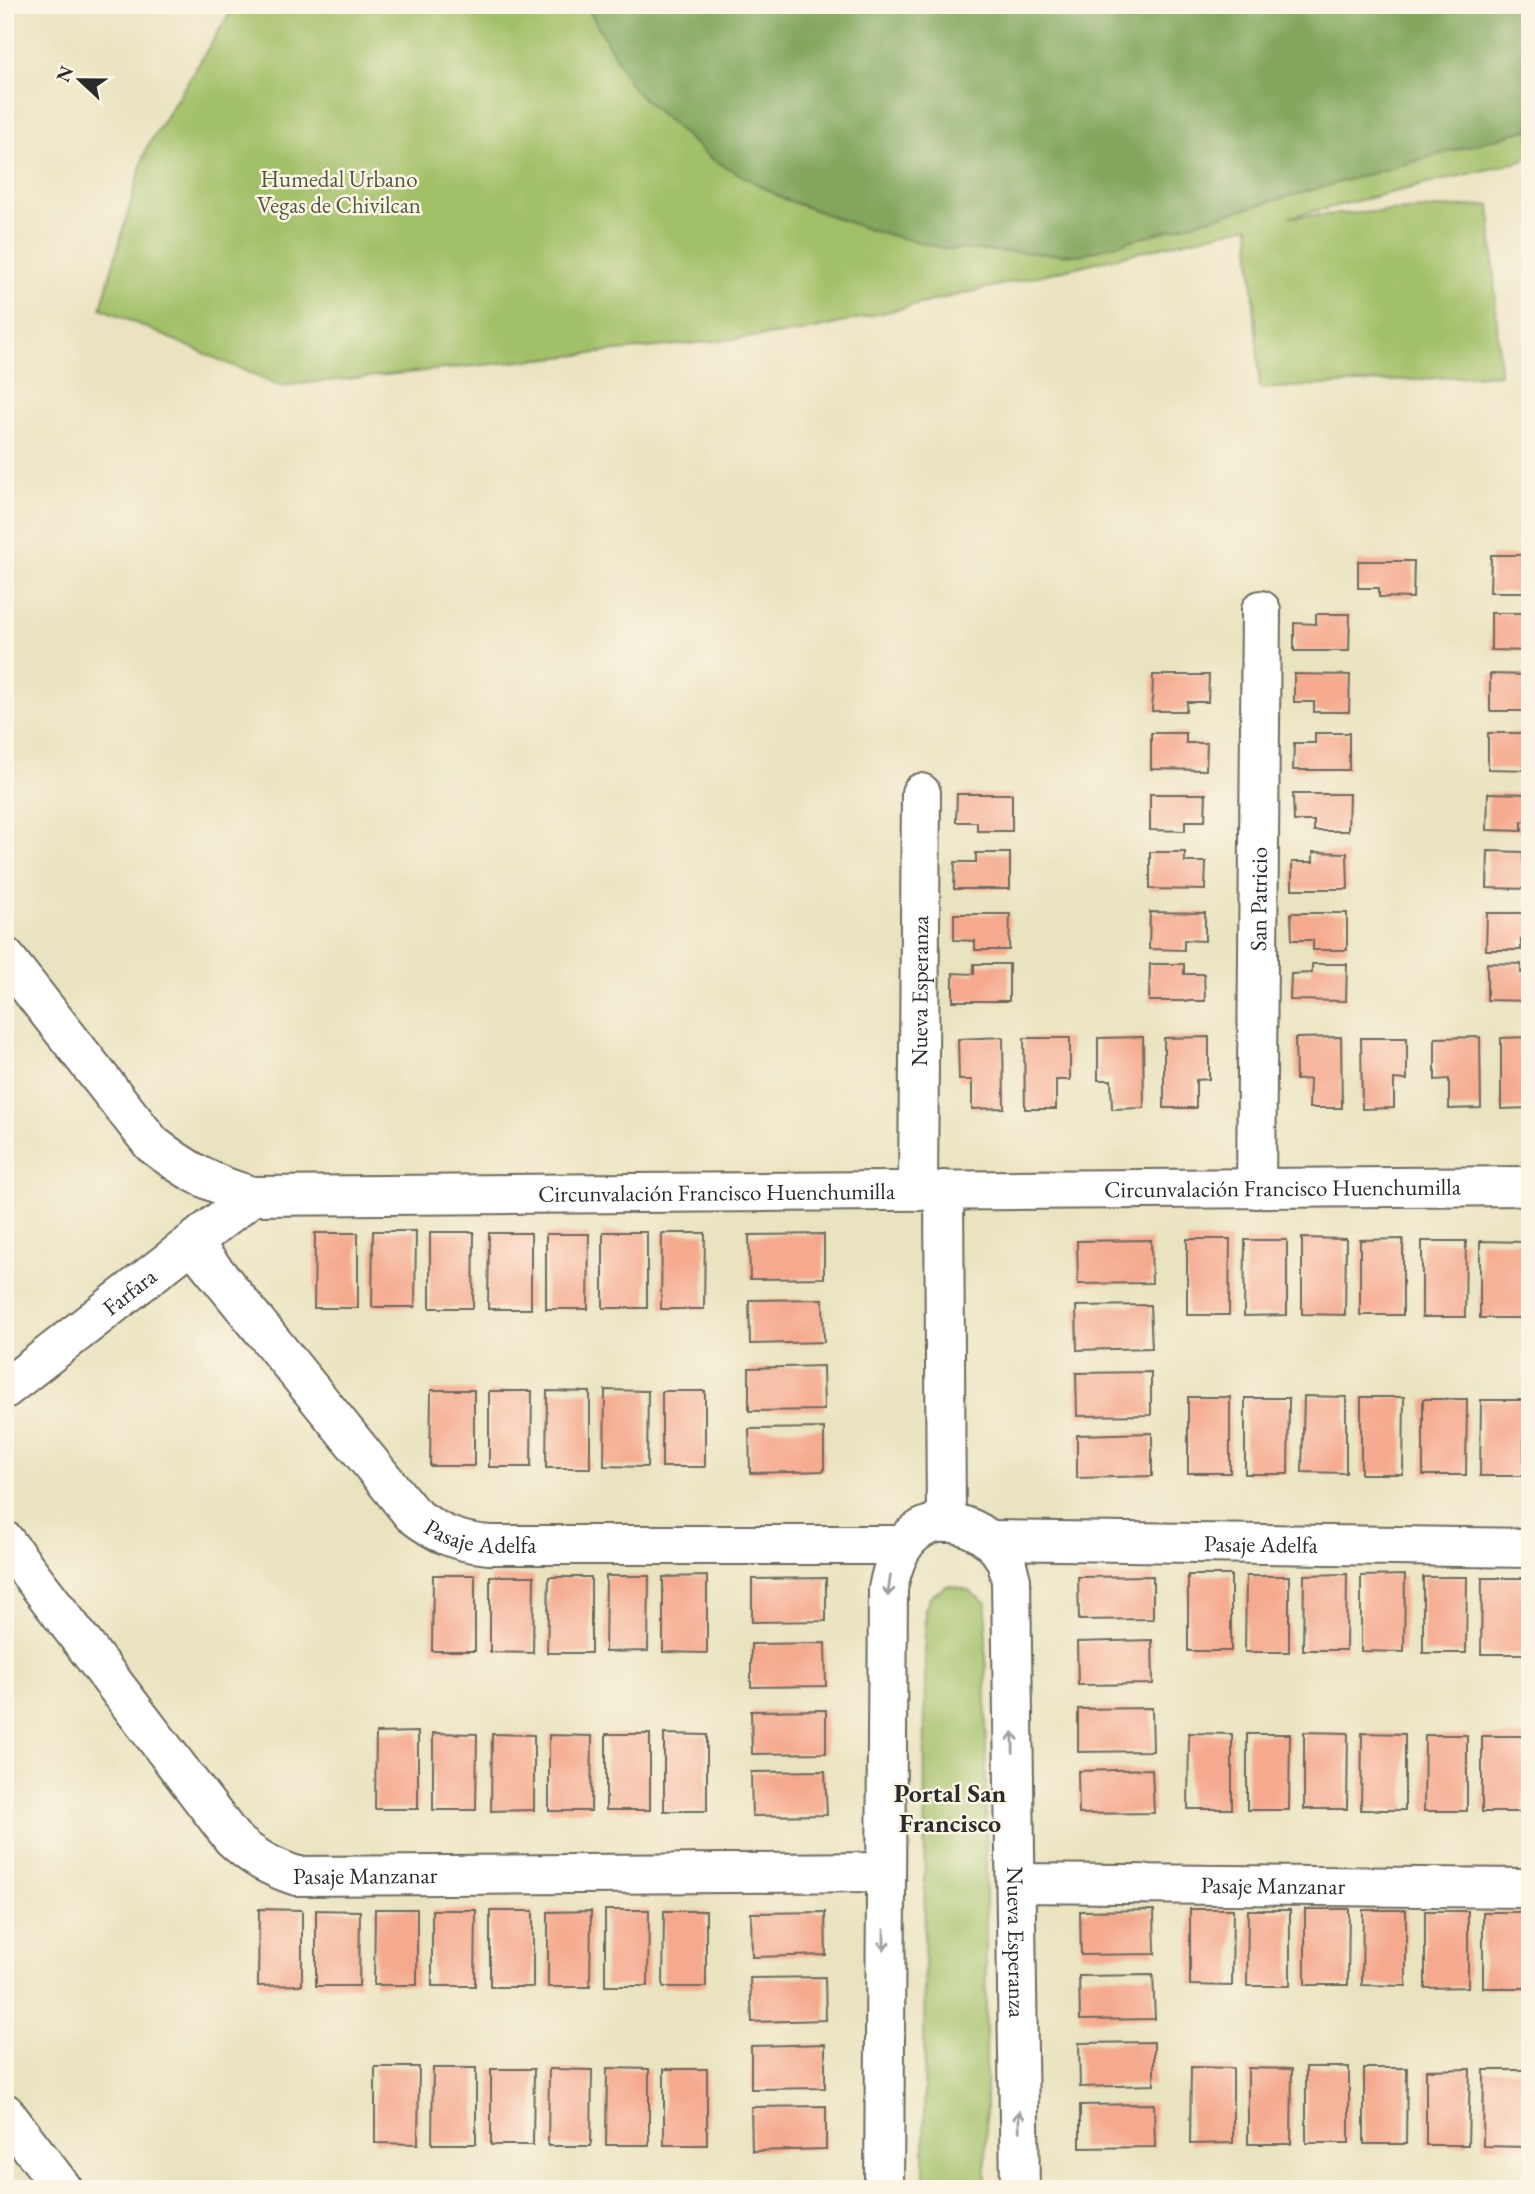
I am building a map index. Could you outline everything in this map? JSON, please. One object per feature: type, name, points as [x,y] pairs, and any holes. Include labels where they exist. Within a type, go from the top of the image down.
[{"type":"street","name":"San Patricio","points":[[1256,1189],[1261,610]]},
{"type":"street","name":"Nueva Esperanza","points":[[921,793],[931,1191],[946,1523]]},
{"type":"street","name":"Circunvalación Francisco Huenchumilla","points":[[5,957],[152,1144],[182,1168],[216,1185],[252,1196],[1530,1186]]},
{"type":"street","name":"Farfara","points":[[5,1389],[252,1196]]},
{"type":"street","name":"Pasaje Adelfa","points":[[192,1243],[412,1514],[434,1531],[450,1538],[489,1545],[904,1545]]},
{"type":"street","points":[[884,2189],[884,1872],[888,1589],[892,1566],[904,1545],[922,1529],[946,1523],[969,1526],[991,1540]]},
{"type":"street","name":"Nueva Esperanza","points":[[991,1540],[1006,1561],[1011,1580],[1020,2189]]},
{"type":"street","name":"Pasaje Adelfa","points":[[991,1540],[1530,1548]]},
{"type":"street","name":"Pasaje Manzanar","points":[[5,1541],[232,1838],[251,1856],[273,1868],[297,1876],[884,1872]]},
{"type":"street","name":"Pasaje Manzanar","points":[[1016,1883],[1530,1888]]},
{"type":"street","points":[[5,2113],[62,2189]]},
{"type":"green space","name":"Humedal Urbano Vegas de Chivilcan","points":[[235,5],[1530,5],[1530,155],[1522,161],[1290,217],[1490,205],[1500,374],[1260,389],[1249,226],[802,332],[279,386],[101,308],[146,149]]},
{"type":"green space","points":[[586,5],[1530,5],[1530,129],[1079,255],[946,249],[870,230],[784,199],[710,158],[634,90]]},
{"type":"green space","points":[[948,1585],[967,1590],[986,1603],[986,2189],[924,2189],[925,1610],[930,1597]]},
{"type":"building","points":[[1491,555],[1530,555],[1530,583],[1525,583],[1524,592],[1490,592]]},
{"type":"building","points":[[1358,561],[1414,561],[1413,598],[1379,597],[1379,588],[1358,588]]},
{"type":"building","points":[[1491,613],[1525,613],[1525,623],[1530,623],[1530,651],[1491,650]]},
{"type":"building","points":[[1316,614],[1350,614],[1349,651],[1294,651],[1294,623],[1316,624]]},
{"type":"building","points":[[1294,674],[1350,675],[1349,712],[1314,712],[1314,702],[1294,702]]},
{"type":"building","points":[[1490,674],[1530,675],[1530,702],[1524,701],[1524,711],[1490,711]]},
{"type":"building","points":[[1153,675],[1209,675],[1208,702],[1187,702],[1186,711],[1152,711]]},
{"type":"building","points":[[1151,733],[1186,733],[1186,743],[1207,743],[1206,770],[1151,769]]},
{"type":"building","points":[[1315,733],[1349,733],[1349,770],[1293,770],[1294,743],[1315,743]]},
{"type":"building","points":[[1488,733],[1523,733],[1523,743],[1530,743],[1530,770],[1488,769]]},
{"type":"building","points":[[1488,793],[1530,794],[1530,821],[1522,821],[1522,831],[1487,830]]},
{"type":"building","points":[[957,794],[1012,794],[1012,831],[977,831],[977,822],[956,822]]},
{"type":"building","points":[[1150,794],[1206,794],[1205,821],[1185,821],[1185,831],[1150,830]]},
{"type":"building","points":[[1293,794],[1349,794],[1348,831],[1314,831],[1314,821],[1294,821]]},
{"type":"building","points":[[1488,851],[1523,852],[1523,862],[1530,862],[1530,889],[1487,888]]},
{"type":"building","points":[[1150,852],[1185,852],[1185,862],[1206,862],[1205,890],[1150,889]]},
{"type":"building","points":[[1313,852],[1347,853],[1348,889],[1292,889],[1292,862],[1313,862]]},
{"type":"building","points":[[976,853],[1010,853],[1010,889],[954,889],[955,862],[976,862]]},
{"type":"building","points":[[1150,912],[1205,913],[1205,941],[1184,940],[1184,950],[1149,949]]},
{"type":"building","points":[[1291,913],[1347,913],[1347,950],[1313,950],[1313,940],[1292,940]]},
{"type":"building","points":[[1487,913],[1530,913],[1530,940],[1521,940],[1521,950],[1486,950]]},
{"type":"building","points":[[954,914],[1010,914],[1009,950],[975,950],[975,941],[954,940]]},
{"type":"building","points":[[1487,963],[1521,964],[1521,973],[1530,973],[1530,1001],[1487,1000]]},
{"type":"building","points":[[974,964],[1009,964],[1009,1001],[953,1001],[953,973],[974,974]]},
{"type":"building","points":[[1150,964],[1184,964],[1184,974],[1204,974],[1205,1001],[1149,1001]]},
{"type":"building","points":[[1312,964],[1347,964],[1346,1001],[1290,1000],[1291,974],[1312,973]]},
{"type":"building","points":[[1003,1037],[1004,1108],[972,1109],[972,1080],[959,1080],[958,1039]]},
{"type":"building","points":[[1143,1037],[1144,1108],[1112,1109],[1111,1080],[1098,1080],[1098,1038]]},
{"type":"building","points":[[1209,1037],[1209,1079],[1196,1080],[1196,1108],[1164,1108],[1164,1038]]},
{"type":"building","points":[[1341,1037],[1342,1108],[1309,1108],[1310,1079],[1296,1080],[1295,1038]]},
{"type":"building","points":[[1480,1037],[1481,1108],[1449,1109],[1449,1079],[1435,1080],[1435,1038]]},
{"type":"building","points":[[1530,1037],[1530,1108],[1501,1109],[1501,1038]]},
{"type":"building","points":[[1024,1038],[1070,1038],[1070,1080],[1056,1080],[1056,1109],[1025,1109]]},
{"type":"building","points":[[1361,1038],[1407,1038],[1407,1080],[1394,1079],[1394,1108],[1362,1109]]},
{"type":"building","points":[[373,1231],[416,1231],[415,1307],[372,1307]]},
{"type":"building","points":[[430,1232],[474,1232],[473,1308],[430,1308]]},
{"type":"building","points":[[603,1232],[647,1232],[647,1308],[603,1308]]},
{"type":"building","points":[[315,1233],[358,1233],[358,1308],[314,1308]]},
{"type":"building","points":[[489,1233],[531,1233],[531,1309],[488,1309]]},
{"type":"building","points":[[662,1233],[705,1233],[704,1309],[661,1309]]},
{"type":"building","points":[[546,1234],[589,1234],[588,1309],[546,1309]]},
{"type":"building","points":[[824,1234],[824,1278],[750,1279],[749,1235]]},
{"type":"building","points":[[1302,1238],[1346,1239],[1345,1315],[1302,1314]]},
{"type":"building","points":[[1187,1239],[1230,1239],[1229,1315],[1187,1315]]},
{"type":"building","points":[[1403,1239],[1403,1315],[1360,1315],[1360,1240]]},
{"type":"building","points":[[1151,1240],[1152,1283],[1078,1284],[1077,1241]]},
{"type":"building","points":[[1245,1240],[1287,1240],[1287,1315],[1244,1316]]},
{"type":"building","points":[[1422,1241],[1466,1241],[1465,1317],[1422,1317]]},
{"type":"building","points":[[1480,1241],[1524,1242],[1523,1318],[1480,1318]]},
{"type":"building","points":[[823,1299],[824,1342],[750,1344],[749,1300]]},
{"type":"building","points":[[1150,1305],[1152,1348],[1077,1350],[1076,1306]]},
{"type":"building","points":[[823,1366],[824,1410],[749,1411],[749,1368]]},
{"type":"building","points":[[1151,1372],[1151,1415],[1077,1416],[1076,1373]]},
{"type":"building","points":[[431,1390],[474,1390],[474,1466],[430,1466]]},
{"type":"building","points":[[605,1390],[648,1391],[647,1467],[604,1466]]},
{"type":"building","points":[[489,1391],[532,1391],[531,1467],[489,1467]]},
{"type":"building","points":[[547,1391],[590,1392],[590,1468],[546,1468]]},
{"type":"building","points":[[662,1391],[705,1391],[705,1467],[662,1467]]},
{"type":"building","points":[[1304,1396],[1346,1397],[1346,1473],[1302,1472]]},
{"type":"building","points":[[1188,1397],[1230,1397],[1230,1473],[1188,1473]]},
{"type":"building","points":[[1361,1397],[1404,1397],[1403,1474],[1361,1474]]},
{"type":"building","points":[[1245,1398],[1289,1398],[1288,1474],[1245,1474]]},
{"type":"building","points":[[1423,1399],[1467,1399],[1466,1475],[1423,1475]]},
{"type":"building","points":[[1481,1400],[1524,1400],[1524,1476],[1480,1476]]},
{"type":"building","points":[[824,1428],[824,1471],[750,1473],[749,1429]]},
{"type":"building","points":[[1152,1433],[1152,1476],[1077,1478],[1077,1435]]},
{"type":"building","points":[[1347,1574],[1346,1650],[1303,1650],[1304,1575]]},
{"type":"building","points":[[433,1575],[475,1575],[475,1651],[432,1651]]},
{"type":"building","points":[[1188,1575],[1231,1575],[1231,1651],[1188,1651]]},
{"type":"building","points":[[1405,1575],[1404,1652],[1361,1651],[1361,1576]]},
{"type":"building","points":[[490,1576],[534,1576],[533,1653],[490,1652]]},
{"type":"building","points":[[606,1576],[649,1576],[648,1651],[605,1652]]},
{"type":"building","points":[[707,1576],[707,1653],[663,1652],[663,1577]]},
{"type":"building","points":[[1153,1576],[1153,1619],[1079,1620],[1078,1577]]},
{"type":"building","points":[[1246,1576],[1289,1576],[1289,1652],[1245,1652]]},
{"type":"building","points":[[549,1577],[591,1577],[591,1653],[547,1653]]},
{"type":"building","points":[[1423,1577],[1467,1577],[1466,1653],[1423,1653]]},
{"type":"building","points":[[826,1578],[826,1621],[752,1622],[752,1579]]},
{"type":"building","points":[[1482,1578],[1524,1578],[1524,1654],[1481,1654]]},
{"type":"building","points":[[1152,1640],[1153,1684],[1078,1685],[1077,1642]]},
{"type":"building","points":[[825,1643],[826,1686],[751,1687],[751,1644]]},
{"type":"building","points":[[1152,1708],[1153,1751],[1078,1752],[1078,1709]]},
{"type":"building","points":[[826,1710],[826,1753],[752,1754],[751,1711]]},
{"type":"building","points":[[418,1732],[418,1809],[375,1809],[376,1733]]},
{"type":"building","points":[[1304,1732],[1348,1733],[1347,1809],[1304,1809]]},
{"type":"building","points":[[433,1733],[477,1734],[476,1810],[433,1810]]},
{"type":"building","points":[[1189,1733],[1232,1734],[1232,1809],[1188,1809]]},
{"type":"building","points":[[1362,1733],[1405,1734],[1405,1810],[1361,1810]]},
{"type":"building","points":[[492,1734],[534,1735],[534,1810],[491,1811]]},
{"type":"building","points":[[606,1734],[650,1734],[650,1810],[606,1810]]},
{"type":"building","points":[[664,1734],[707,1735],[707,1811],[664,1811]]},
{"type":"building","points":[[1247,1734],[1290,1734],[1289,1810],[1247,1810]]},
{"type":"building","points":[[549,1735],[592,1736],[591,1811],[549,1811]]},
{"type":"building","points":[[1425,1735],[1467,1735],[1467,1811],[1424,1811]]},
{"type":"building","points":[[1482,1736],[1525,1736],[1524,1812],[1482,1812]]},
{"type":"building","points":[[1152,1769],[1154,1813],[1079,1814],[1078,1771]]},
{"type":"building","points":[[825,1771],[827,1815],[752,1816],[751,1772]]},
{"type":"building","points":[[259,1909],[302,1910],[302,1985],[258,1986]]},
{"type":"building","points":[[375,1909],[417,1909],[417,1985],[374,1985]]},
{"type":"building","points":[[1190,1909],[1233,1909],[1232,1986],[1190,1985]]},
{"type":"building","points":[[1305,1909],[1349,1909],[1348,1985],[1305,1985]]},
{"type":"building","points":[[316,1910],[360,1911],[359,1986],[316,1986]]},
{"type":"building","points":[[432,1910],[476,1910],[475,1986],[432,1986]]},
{"type":"building","points":[[605,1910],[649,1910],[648,1986],[605,1986]]},
{"type":"building","points":[[1154,1910],[1155,1954],[1081,1955],[1080,1911]]},
{"type":"building","points":[[1248,1910],[1290,1910],[1290,1986],[1247,1986]]},
{"type":"building","points":[[1363,1910],[1406,1910],[1406,1986],[1362,1985]]},
{"type":"building","points":[[490,1911],[533,1911],[533,1987],[490,1987]]},
{"type":"building","points":[[591,1911],[590,1987],[548,1987],[548,1912]]},
{"type":"building","points":[[664,1911],[706,1911],[706,1987],[663,1987]]},
{"type":"building","points":[[1425,1911],[1468,1911],[1468,1987],[1425,1988]]},
{"type":"building","points":[[825,1912],[826,1955],[752,1957],[751,1913]]},
{"type":"building","points":[[1483,1912],[1527,1912],[1526,1988],[1483,1988]]},
{"type":"building","points":[[1153,1975],[1155,2019],[1080,2020],[1079,1976]]},
{"type":"building","points":[[825,1977],[826,2020],[752,2022],[750,1978]]},
{"type":"building","points":[[1154,2042],[1154,2085],[1080,2087],[1079,2043]]},
{"type":"building","points":[[825,2044],[825,2088],[751,2089],[751,2046]]},
{"type":"building","points":[[375,2067],[419,2067],[418,2144],[375,2143]]},
{"type":"building","points":[[1191,2067],[1233,2068],[1233,2143],[1190,2144]]},
{"type":"building","points":[[1306,2067],[1349,2067],[1349,2143],[1306,2143]]},
{"type":"building","points":[[433,2068],[476,2068],[476,2144],[432,2144]]},
{"type":"building","points":[[607,2068],[649,2069],[649,2145],[606,2145]]},
{"type":"building","points":[[1248,2068],[1292,2069],[1291,2144],[1248,2144]]},
{"type":"building","points":[[1364,2068],[1407,2068],[1406,2144],[1364,2144]]},
{"type":"building","points":[[491,2069],[534,2069],[533,2145],[491,2145]]},
{"type":"building","points":[[549,2069],[592,2070],[591,2146],[548,2146]]},
{"type":"building","points":[[664,2069],[707,2069],[707,2145],[664,2145]]},
{"type":"building","points":[[1470,2069],[1468,2145],[1426,2145],[1426,2070]]},
{"type":"building","points":[[1484,2070],[1527,2070],[1526,2147],[1483,2146]]},
{"type":"building","points":[[1154,2104],[1155,2147],[1080,2148],[1080,2105]]},
{"type":"building","points":[[826,2106],[826,2149],[752,2151],[751,2107]]},
{"type":"district","name":"Portal San Francisco","points":[[950,1808]]}]
